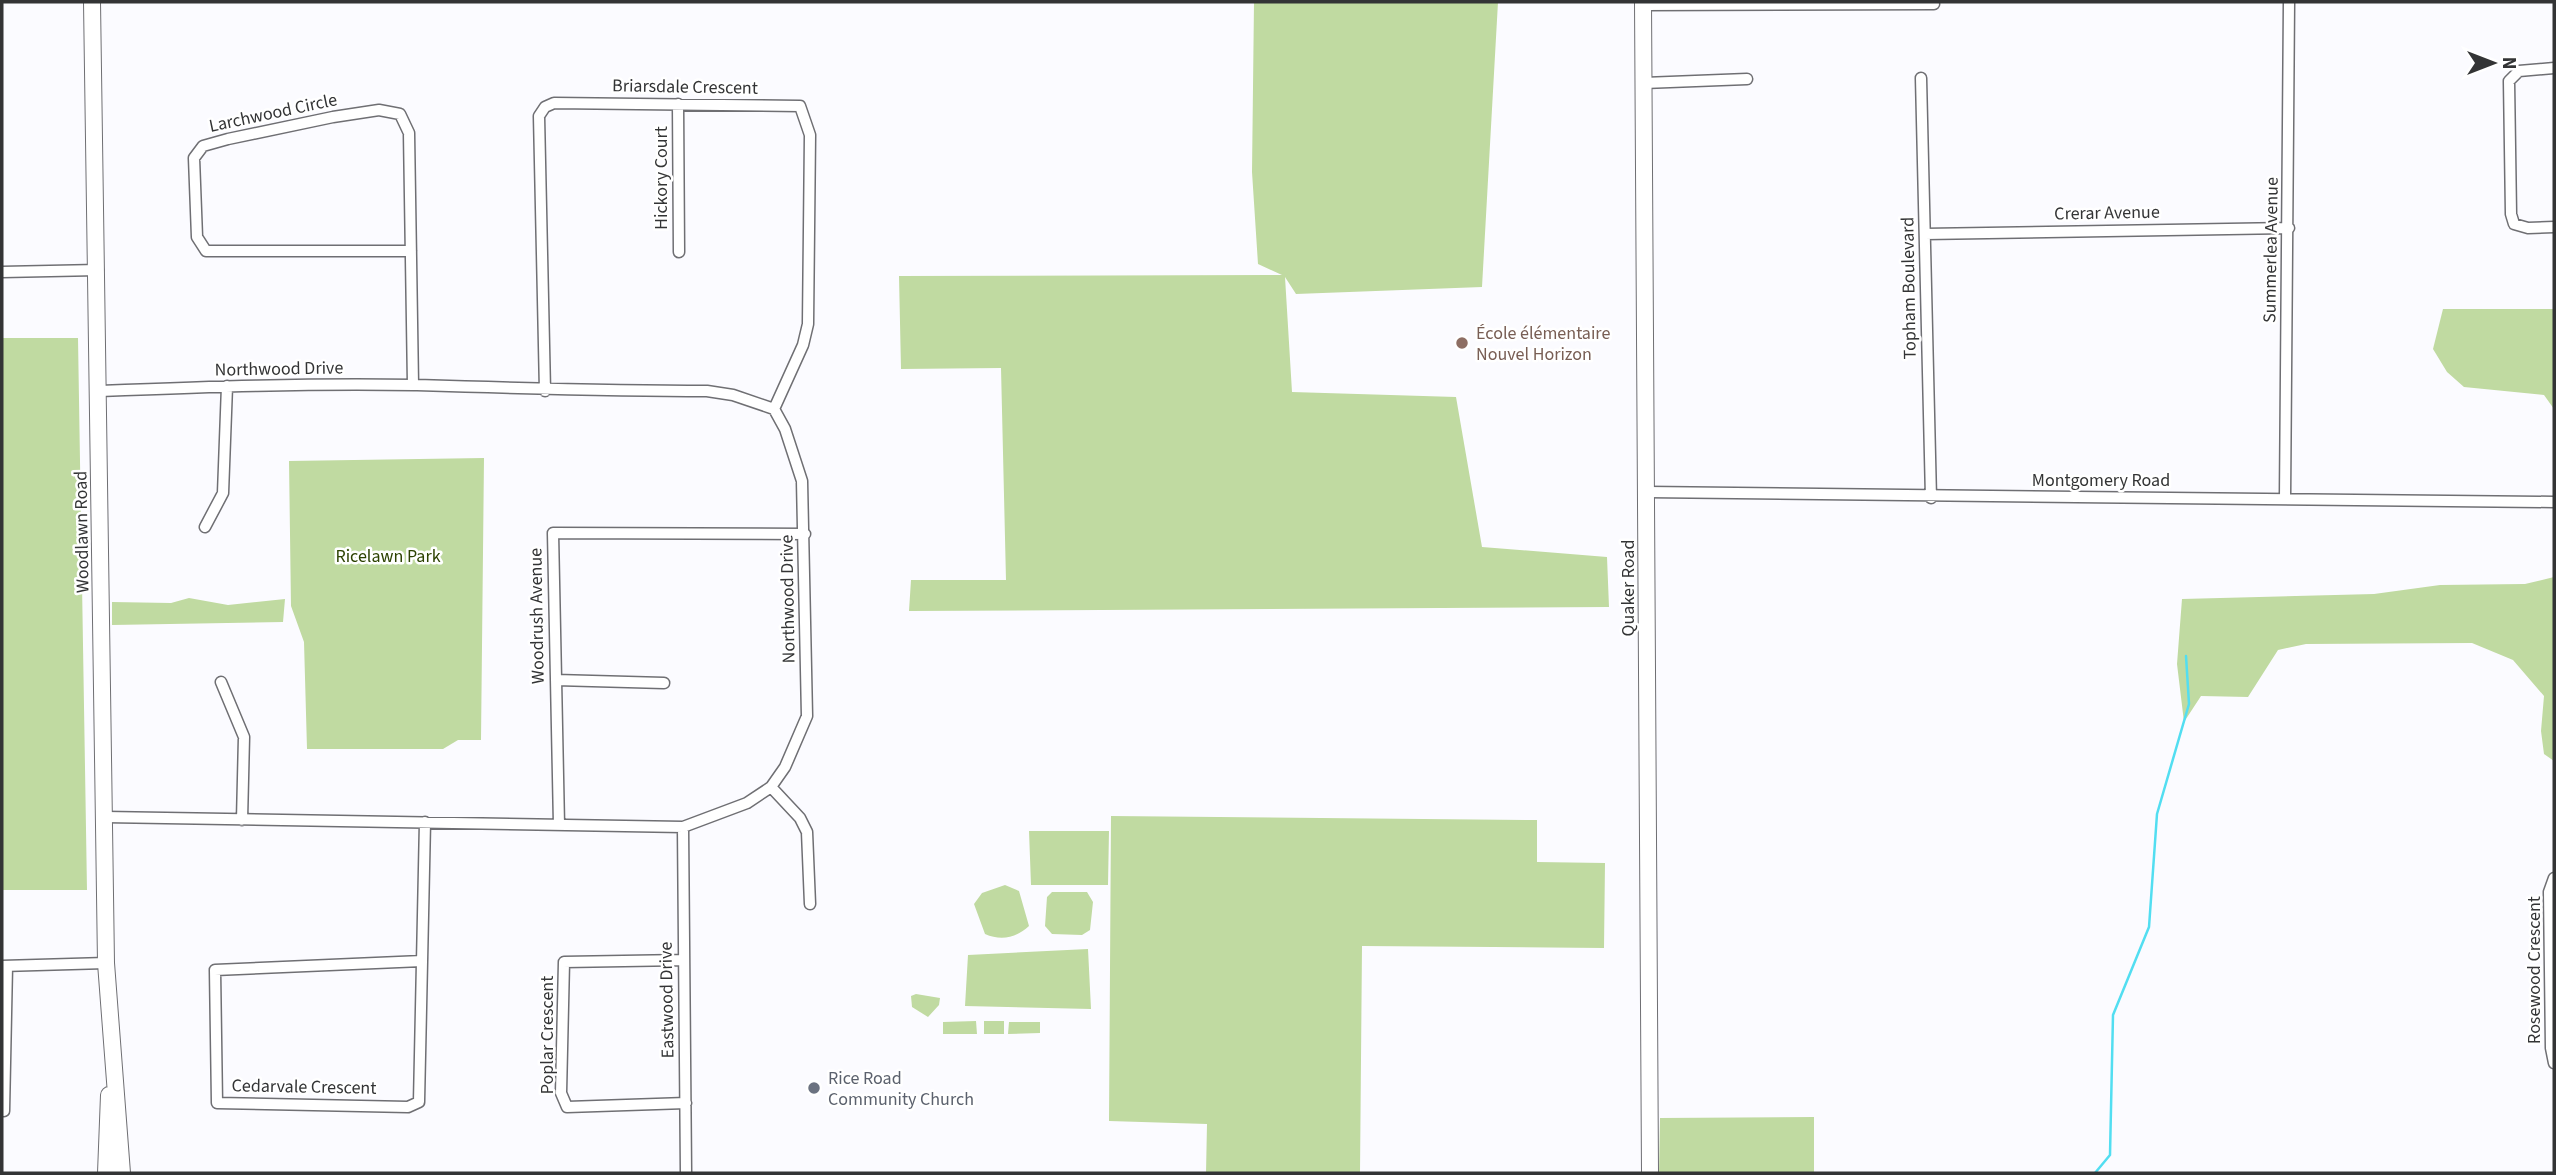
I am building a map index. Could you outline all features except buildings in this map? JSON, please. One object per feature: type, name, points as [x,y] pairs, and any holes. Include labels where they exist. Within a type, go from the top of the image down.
[{"type":"main road","name":"Woodlawn Road","points":[[92,2],[100,391],[106,963],[122,1173]]},
{"type":"main road","name":"Quaker Road","points":[[1643,3],[1650,1173]]},
{"type":"main road","name":"Woodlawn Road","points":[[106,1173],[112,1061]]},
{"type":"street","name":"Summerlea Avenue","points":[[2285,498],[2290,2]]},
{"type":"street","points":[[1643,3],[1934,4]]},
{"type":"street","points":[[2554,68],[2519,71],[2510,81],[2511,214],[2514,224],[2528,228],[2554,227]]},
{"type":"street","name":"Topham Boulevard","points":[[1921,78],[1931,498]]},
{"type":"street","points":[[1644,83],[1747,79]]},
{"type":"street","name":"Briarsdale Crescent","points":[[545,391],[539,116],[545,107],[554,103],[800,106],[810,135],[808,324],[803,345],[774,409]]},
{"type":"street","name":"Hickory Court","points":[[678,104],[679,252]]},
{"type":"street","name":"Larchwood Circle","points":[[411,251],[206,251],[197,237],[194,158],[203,146],[333,117],[379,110],[392,111],[405,121],[409,133],[411,251],[413,385]]},
{"type":"street","name":"Crerar Avenue","points":[[1925,234],[2289,228]]},
{"type":"street","points":[[2,272],[98,270]]},
{"type":"street","name":"Northwood Drive","points":[[100,391],[227,386],[413,385],[545,391],[707,391],[733,395],[774,409],[785,429],[802,481],[807,716],[785,767],[771,787]]},
{"type":"street","points":[[205,527],[223,493],[227,386]]},
{"type":"street","name":"Montgomery Road","points":[[1647,492],[1931,498],[2285,498],[2554,502]]},
{"type":"street","name":"Woodrush Avenue","points":[[559,824],[553,533],[805,534]]},
{"type":"street","points":[[556,680],[664,683]]},
{"type":"street","points":[[221,682],[244,737],[242,820]]},
{"type":"street","points":[[105,817],[683,827],[723,813],[771,787],[800,818],[807,832],[810,904]]},
{"type":"street","name":"Cedarvale Crescent","points":[[422,961],[215,970],[217,1103],[408,1107],[419,1102],[425,822]]},
{"type":"street","name":"Eastwood Drive","points":[[683,827],[686,1173]]},
{"type":"street","name":"Rosewood Crescent","points":[[2554,878],[2549,892],[2551,1048],[2554,1063]]},
{"type":"street","name":"Poplar Crescent","points":[[683,960],[564,962],[561,1093],[567,1107],[686,1103]]},
{"type":"street","points":[[4,1111],[4,966],[106,963]]},
{"type":"green space","points":[[1254,2],[1498,2],[1482,287],[1296,294],[1285,277],[1292,392],[1456,397],[1482,547],[1607,557],[1609,607],[909,611],[911,580],[1006,580],[1001,368],[901,369],[899,276],[1282,275],[1258,264],[1252,172]]},
{"type":"green space","points":[[2443,309],[2554,309],[2554,409],[2544,395],[2464,387],[2447,372],[2433,349]]},
{"type":"green space","points":[[2,338],[78,338],[87,890],[2,890]]},
{"type":"green space","name":"Ricelawn Park","points":[[484,458],[481,740],[458,740],[443,749],[307,749],[304,642],[291,606],[289,461]]},
{"type":"green space","points":[[2554,577],[2554,761],[2544,754],[2541,731],[2544,696],[2513,660],[2472,643],[2306,644],[2278,650],[2248,697],[2201,696],[2184,722],[2177,664],[2182,599],[2374,594],[2440,585],[2525,584]]},
{"type":"green space","points":[[189,598],[228,605],[285,599],[283,622],[112,625],[112,602],[171,603]]},
{"type":"green space","points":[[1111,816],[1537,820],[1537,862],[1605,863],[1604,948],[1362,946],[1360,1173],[1206,1173],[1207,1124],[1109,1121]]},
{"type":"green space","points":[[1029,831],[1109,831],[1108,885],[1031,885]]},
{"type":"green space","points":[[1005,885],[1019,891],[1029,926],[1008,937],[985,934],[974,904],[982,893]]},
{"type":"green space","points":[[1052,892],[1087,892],[1093,902],[1090,930],[1082,935],[1052,934],[1045,926],[1047,897]]},
{"type":"green space","points":[[1088,949],[1091,1009],[965,1006],[968,955]]},
{"type":"green space","points":[[916,994],[940,998],[939,1005],[928,1017],[912,1007],[911,996]]},
{"type":"green space","points":[[976,1021],[977,1034],[943,1034],[943,1022]]},
{"type":"green space","points":[[984,1021],[1004,1021],[1004,1034],[984,1034]]},
{"type":"green space","points":[[1009,1022],[1040,1022],[1040,1033],[1008,1034]]},
{"type":"green space","points":[[1814,1117],[1814,1173],[1659,1173],[1660,1118]]},
{"type":"waterway","points":[[2095,1173],[2110,1155],[2113,1015],[2149,927],[2157,814],[2189,704],[2186,656]]},
{"type":"place","name":"École élémentaire Nouvel Horizon","points":[[1462,343]]},
{"type":"place","name":"Rice Road Community Church","points":[[814,1088]]}]
